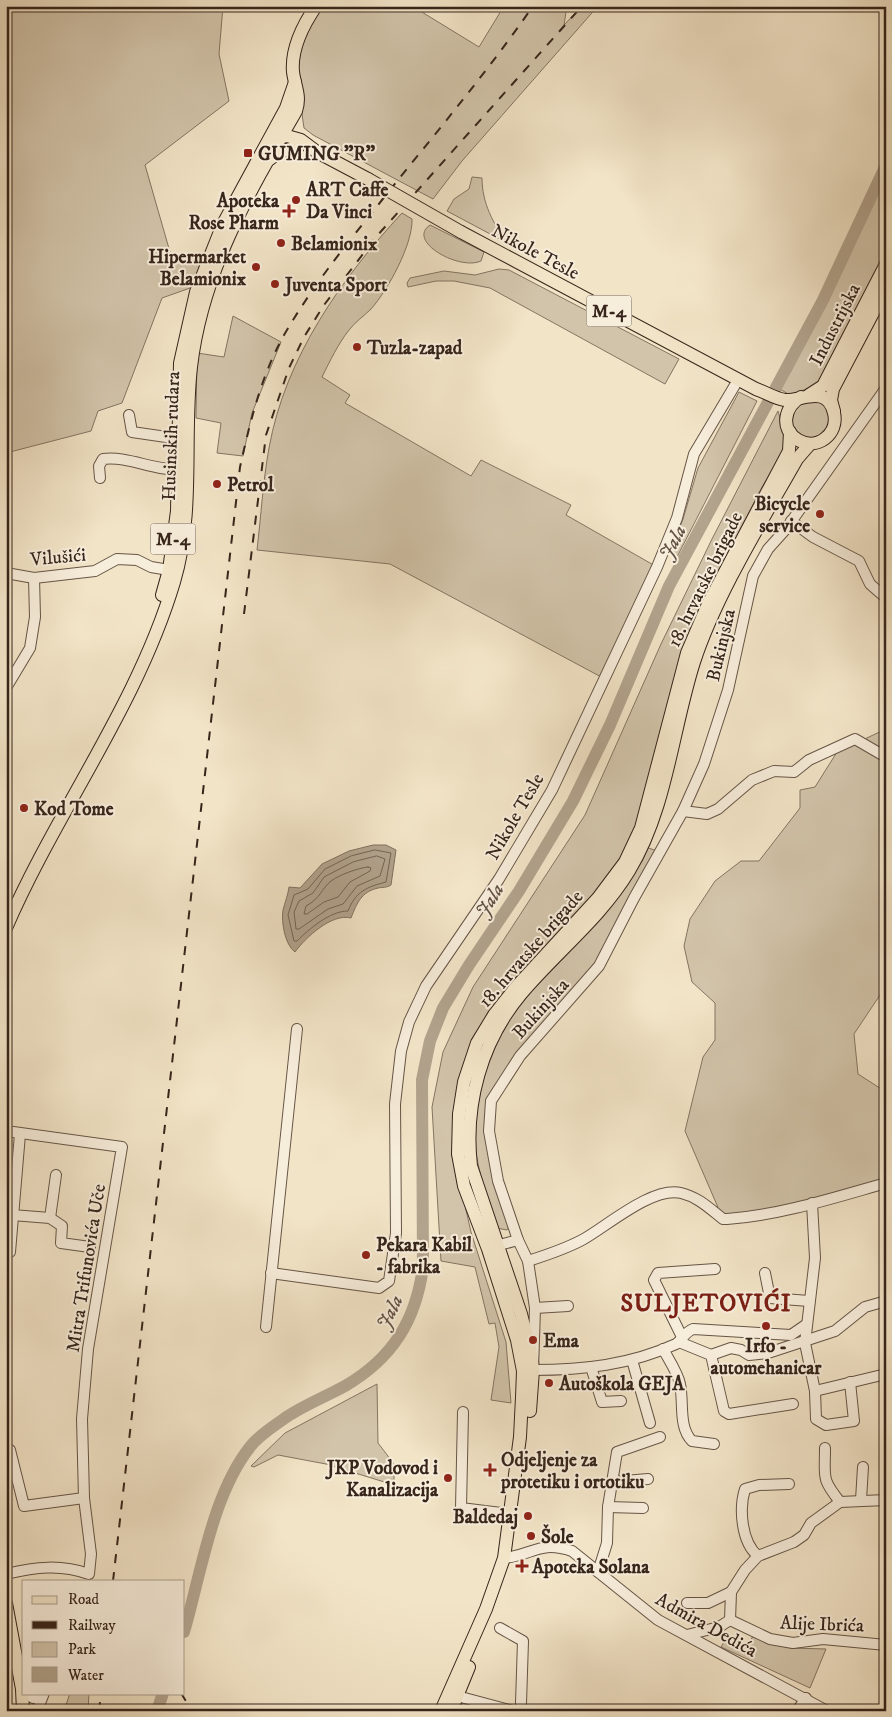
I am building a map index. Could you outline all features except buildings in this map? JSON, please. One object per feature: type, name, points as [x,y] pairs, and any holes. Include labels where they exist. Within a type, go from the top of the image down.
[{"type":"main road","name":"Husinskih rudara","points":[[6,928],[25,884],[128,698],[161,623],[176,575],[186,508],[191,369],[205,295],[224,243],[296,111],[299,95],[293,72],[297,44],[316,6]]},
{"type":"main road","name":"Husinskih rudara","points":[[6,908],[120,696],[155,620],[169,570],[177,511],[180,439],[180,363],[196,292],[222,224],[286,108],[295,79]]},
{"type":"main road","points":[[268,161],[279,152],[299,144],[296,111]]},
{"type":"main road","points":[[279,121],[281,136]]},
{"type":"main road","name":"Nikole Tesle","points":[[281,136],[317,152],[368,179],[461,232],[756,389],[780,403],[788,426]]},
{"type":"main road","name":"M-4","points":[[263,148],[275,138],[281,136]]},
{"type":"main road","name":"Industrijska","points":[[805,396],[817,391],[827,379],[886,264]]},
{"type":"main road","name":"Industrijska","points":[[834,411],[831,400],[833,389],[886,288]]},
{"type":"main road","points":[[788,426],[790,406],[805,396]]},
{"type":"main road","points":[[780,403],[805,396],[824,399],[834,411],[835,418],[831,433],[818,443],[810,444]]},
{"type":"main road","name":"M-4","points":[[788,426],[802,442],[810,444]]},
{"type":"main road","name":"18. hrvatske brigade","points":[[451,1711],[496,1608],[508,1557],[533,1370],[521,1314],[493,1247],[464,1186],[458,1154],[459,1114],[464,1082],[477,1043],[494,1015],[516,987],[598,898],[625,862],[641,828],[687,653],[709,602],[789,451],[788,426]]},
{"type":"main road","name":"18. hrvatske brigade","points":[[441,1711],[508,1557],[510,1514],[520,1436],[523,1371],[517,1340],[471,1166],[468,1140],[476,1083],[489,1042],[521,994],[591,921],[607,901],[642,847],[653,820],[695,661],[707,630],[796,458],[810,444]]},
{"type":"main road","points":[[6,1606],[22,1687]]},
{"type":"main road","points":[[23,1694],[23,1711]]},
{"type":"street","name":"Nikole Tesle","points":[[271,1274],[379,1288],[389,1281],[396,1233],[395,1104],[401,1051],[409,1022],[426,986],[500,879],[552,790],[654,573],[677,518],[694,454],[738,380]]},
{"type":"street","name":"Bukinjska","points":[[533,1370],[535,1308],[528,1261],[518,1240],[498,1181],[489,1131],[491,1100],[520,1056],[599,966],[634,898],[683,812],[704,764],[728,690],[753,576],[768,549],[791,522],[886,388]]},
{"type":"street","name":"Husinskih rudara","points":[[130,415],[132,432],[180,439]]},
{"type":"street","name":"Husinskih rudara","points":[[100,478],[99,466],[103,459],[109,458],[132,460],[178,470]]},
{"type":"street","points":[[791,522],[813,537],[859,561],[870,584],[886,598]]},
{"type":"street","name":"Vilušići","points":[[6,572],[34,578],[95,571],[117,559],[137,560],[151,567],[169,570]]},
{"type":"street","points":[[6,688],[30,648],[35,617],[34,578]]},
{"type":"street","points":[[683,812],[707,814],[718,809],[752,780],[774,771],[794,772],[810,760],[855,740],[886,757]]},
{"type":"street","points":[[266,1327],[297,1029]]},
{"type":"street","name":"Mitra Trifunovića Uče","points":[[6,1130],[20,1134],[122,1147],[88,1349],[82,1419],[84,1498],[91,1554],[88,1577],[70,1568],[49,1566],[6,1574]]},
{"type":"street","points":[[10,1252],[20,1134]]},
{"type":"street","points":[[12,1214],[50,1218],[56,1175]]},
{"type":"street","points":[[528,1261],[583,1239],[634,1206],[658,1196],[679,1192],[703,1202],[722,1219],[726,1219],[762,1215],[812,1204],[886,1183]]},
{"type":"street","points":[[812,1204],[815,1258],[805,1343],[815,1391],[816,1419],[826,1425],[854,1421],[850,1382]]},
{"type":"street","name":"Mitra Trifunovića Uče","points":[[50,1218],[62,1226],[61,1243],[90,1248]]},
{"type":"street","points":[[493,1247],[518,1240]]},
{"type":"street","points":[[714,1269],[658,1273],[654,1280],[681,1339],[711,1355],[731,1348],[741,1350],[749,1355],[757,1355],[805,1343],[836,1331],[864,1308],[886,1301]]},
{"type":"street","points":[[766,1273],[770,1298],[809,1301]]},
{"type":"street","points":[[535,1308],[568,1306]]},
{"type":"street","points":[[533,1370],[575,1370],[632,1360],[663,1349],[681,1339],[693,1329],[791,1334],[807,1324]]},
{"type":"street","points":[[663,1349],[680,1384],[682,1415],[688,1438],[692,1441],[714,1444]]},
{"type":"street","points":[[711,1355],[724,1411],[729,1414],[793,1404]]},
{"type":"street","points":[[632,1360],[650,1423]]},
{"type":"street","points":[[591,1367],[602,1402],[621,1401]]},
{"type":"street","points":[[815,1391],[886,1374]]},
{"type":"street","points":[[463,1412],[461,1508],[510,1514]]},
{"type":"street","points":[[598,1572],[607,1543],[608,1507],[617,1452],[660,1437]]},
{"type":"street","points":[[825,1448],[826,1482],[828,1488],[840,1502]]},
{"type":"street","points":[[10,1450],[24,1506],[84,1498]]},
{"type":"street","points":[[861,1500],[863,1467]]},
{"type":"street","points":[[613,1482],[648,1479]]},
{"type":"street","points":[[758,1556],[750,1550],[744,1526],[741,1505],[745,1488],[759,1485],[789,1484]]},
{"type":"street","points":[[687,1635],[719,1627],[730,1620],[731,1592],[745,1570],[758,1556],[794,1542],[804,1535],[811,1523],[840,1502],[886,1500]]},
{"type":"street","points":[[608,1507],[643,1508]]},
{"type":"street","name":"Admira Dedića","points":[[508,1557],[541,1547],[556,1546],[572,1551],[658,1620],[827,1711]]},
{"type":"street","points":[[688,1603],[708,1603],[731,1592]]},
{"type":"street","name":"Alije Ibrića","points":[[730,1620],[770,1639],[793,1643],[823,1639],[886,1645]]},
{"type":"street","points":[[500,1628],[523,1640],[521,1703]]},
{"type":"street","points":[[26,1694],[33,1698],[41,1694]]},
{"type":"street","points":[[37,1711],[43,1694]]},
{"type":"street","points":[[457,1696],[513,1711]]},
{"type":"street","points":[[796,1711],[806,1698]]},
{"type":"green space","points":[[6,6],[223,6],[219,54],[229,101],[145,165],[172,259],[201,261],[193,287],[162,298],[122,403],[98,411],[91,431],[6,453]]},
{"type":"green space","points":[[316,6],[412,6],[479,47],[504,6],[569,6],[564,25],[582,6],[598,6],[462,161],[433,199],[313,135],[304,128],[294,58]]},
{"type":"green space","points":[[886,175],[886,255],[820,384],[790,395],[778,388],[791,371]]},
{"type":"green space","points":[[472,177],[482,178],[484,196],[489,212],[507,243],[447,211],[454,199],[469,189]]},
{"type":"green space","points":[[402,213],[412,219],[411,229],[404,253],[392,279],[378,301],[345,335],[322,377],[350,395],[345,403],[471,476],[481,460],[571,505],[566,515],[657,567],[605,679],[390,564],[257,550],[269,448],[277,415],[288,383],[302,351],[337,293],[379,238]]},
{"type":"green space","points":[[430,225],[484,252],[481,261],[472,263],[460,262],[438,253],[425,239],[424,232]]},
{"type":"green space","points":[[499,269],[509,270],[679,359],[665,384],[490,288],[454,281],[436,281],[408,287],[407,283],[410,278],[444,271],[475,275]]},
{"type":"green space","points":[[233,316],[281,342],[252,413],[243,456],[217,453],[221,423],[196,418],[197,353],[224,357]]},
{"type":"green space","points":[[739,392],[757,401],[677,557],[670,553],[683,519],[698,468]]},
{"type":"green space","points":[[814,398],[830,410],[829,431],[811,441],[793,432],[792,413],[796,406]]},
{"type":"green space","points":[[778,411],[785,436],[783,453],[762,487],[692,623],[638,826],[608,881],[499,1001],[458,1175],[471,1232],[506,1342],[511,1403],[491,1400],[499,1347],[495,1323],[489,1324],[475,1267],[441,1261],[432,1107],[443,1052],[473,987],[585,815],[661,644],[712,539]]},
{"type":"green space","points":[[886,729],[886,986],[854,1034],[858,1074],[886,1092],[886,1183],[723,1219],[685,1131],[703,1057],[715,1040],[715,1003],[692,982],[684,946],[690,919],[715,881],[741,861],[759,861],[800,808],[800,790],[815,787],[837,752]]},
{"type":"green space","points":[[646,847],[657,851],[602,956],[508,1066],[486,1112],[509,1227],[507,1230],[496,1228],[479,1170],[475,1146],[480,1092],[488,1063],[500,1036],[514,1013],[582,937]]},
{"type":"green space","points":[[377,1384],[378,1443],[394,1464],[394,1485],[326,1464],[278,1455],[254,1467],[251,1466],[285,1433]]},
{"type":"green space","points":[[753,1636],[791,1648],[826,1649],[810,1688],[721,1647],[724,1642],[748,1645]]},
{"type":"green space","points":[[70,1694],[89,1694],[88,1711],[64,1711]]},
{"type":"water","points":[[373,845],[386,845],[396,850],[391,885],[367,892],[358,903],[351,918],[344,917],[328,923],[313,933],[295,952],[284,933],[283,910],[289,887],[300,888],[322,864],[349,851]]},
{"type":"waterway","name":"Jala","points":[[185,1628],[217,1511],[237,1466],[250,1447],[262,1435],[292,1413],[345,1386],[362,1375],[389,1350],[408,1321],[415,1304],[423,1267],[422,1080],[430,1041],[443,1008],[469,965],[519,891],[573,801],[610,725],[669,586],[823,300],[886,165]]},
{"type":"waterway","name":"Jala","points":[[157,1711],[163,1694]]},
{"type":"railway","points":[[113,1580],[240,467],[254,412],[272,358],[311,292],[346,245],[478,80],[533,6]]},
{"type":"railway","points":[[244,614],[266,435],[289,368],[304,337],[324,305],[376,237],[582,6]]},
{"type":"railway","points":[[99,1711],[101,1694]]},
{"type":"railway","points":[[182,1694],[192,1711]]},
{"type":"place","name":"GUMING \"R\"","points":[[248,153]]},
{"type":"place","name":"ART Caffe Da Vinci","points":[[296,200]]},
{"type":"place","name":"Apoteka Rose Pharm","points":[[289,211]]},
{"type":"place","name":"Belamionix","points":[[281,243]]},
{"type":"place","name":"Hipermarket Belamionix","points":[[256,267]]},
{"type":"place","name":"Juventa Sport","points":[[275,284]]},
{"type":"place","name":"Tuzla-zapad","points":[[357,347]]},
{"type":"place","name":"Petrol","points":[[217,484]]},
{"type":"place","name":"Bicycle service","points":[[820,514]]},
{"type":"place","name":"Kod Tome","points":[[24,808]]},
{"type":"place","name":"Pekara Kabil - fabrika","points":[[366,1255]]},
{"type":"place","name":"Irfo - automehanicar","points":[[766,1326]]},
{"type":"place","name":"Ema","points":[[533,1340]]},
{"type":"place","name":"Autoškola GEJA","points":[[549,1383]]},
{"type":"place","name":"Odjeljenje za protetiku i ortotiku","points":[[490,1470]]},
{"type":"place","name":"JKP Vodovod i Kanalizacija","points":[[448,1478]]},
{"type":"place","name":"Baldedaj","points":[[528,1516]]},
{"type":"place","name":"Šole","points":[[531,1536]]},
{"type":"place","name":"Apoteka Solana","points":[[522,1566]]},
{"type":"district","name":"SULJETOVIĆI","points":[[706,1303]]}]
